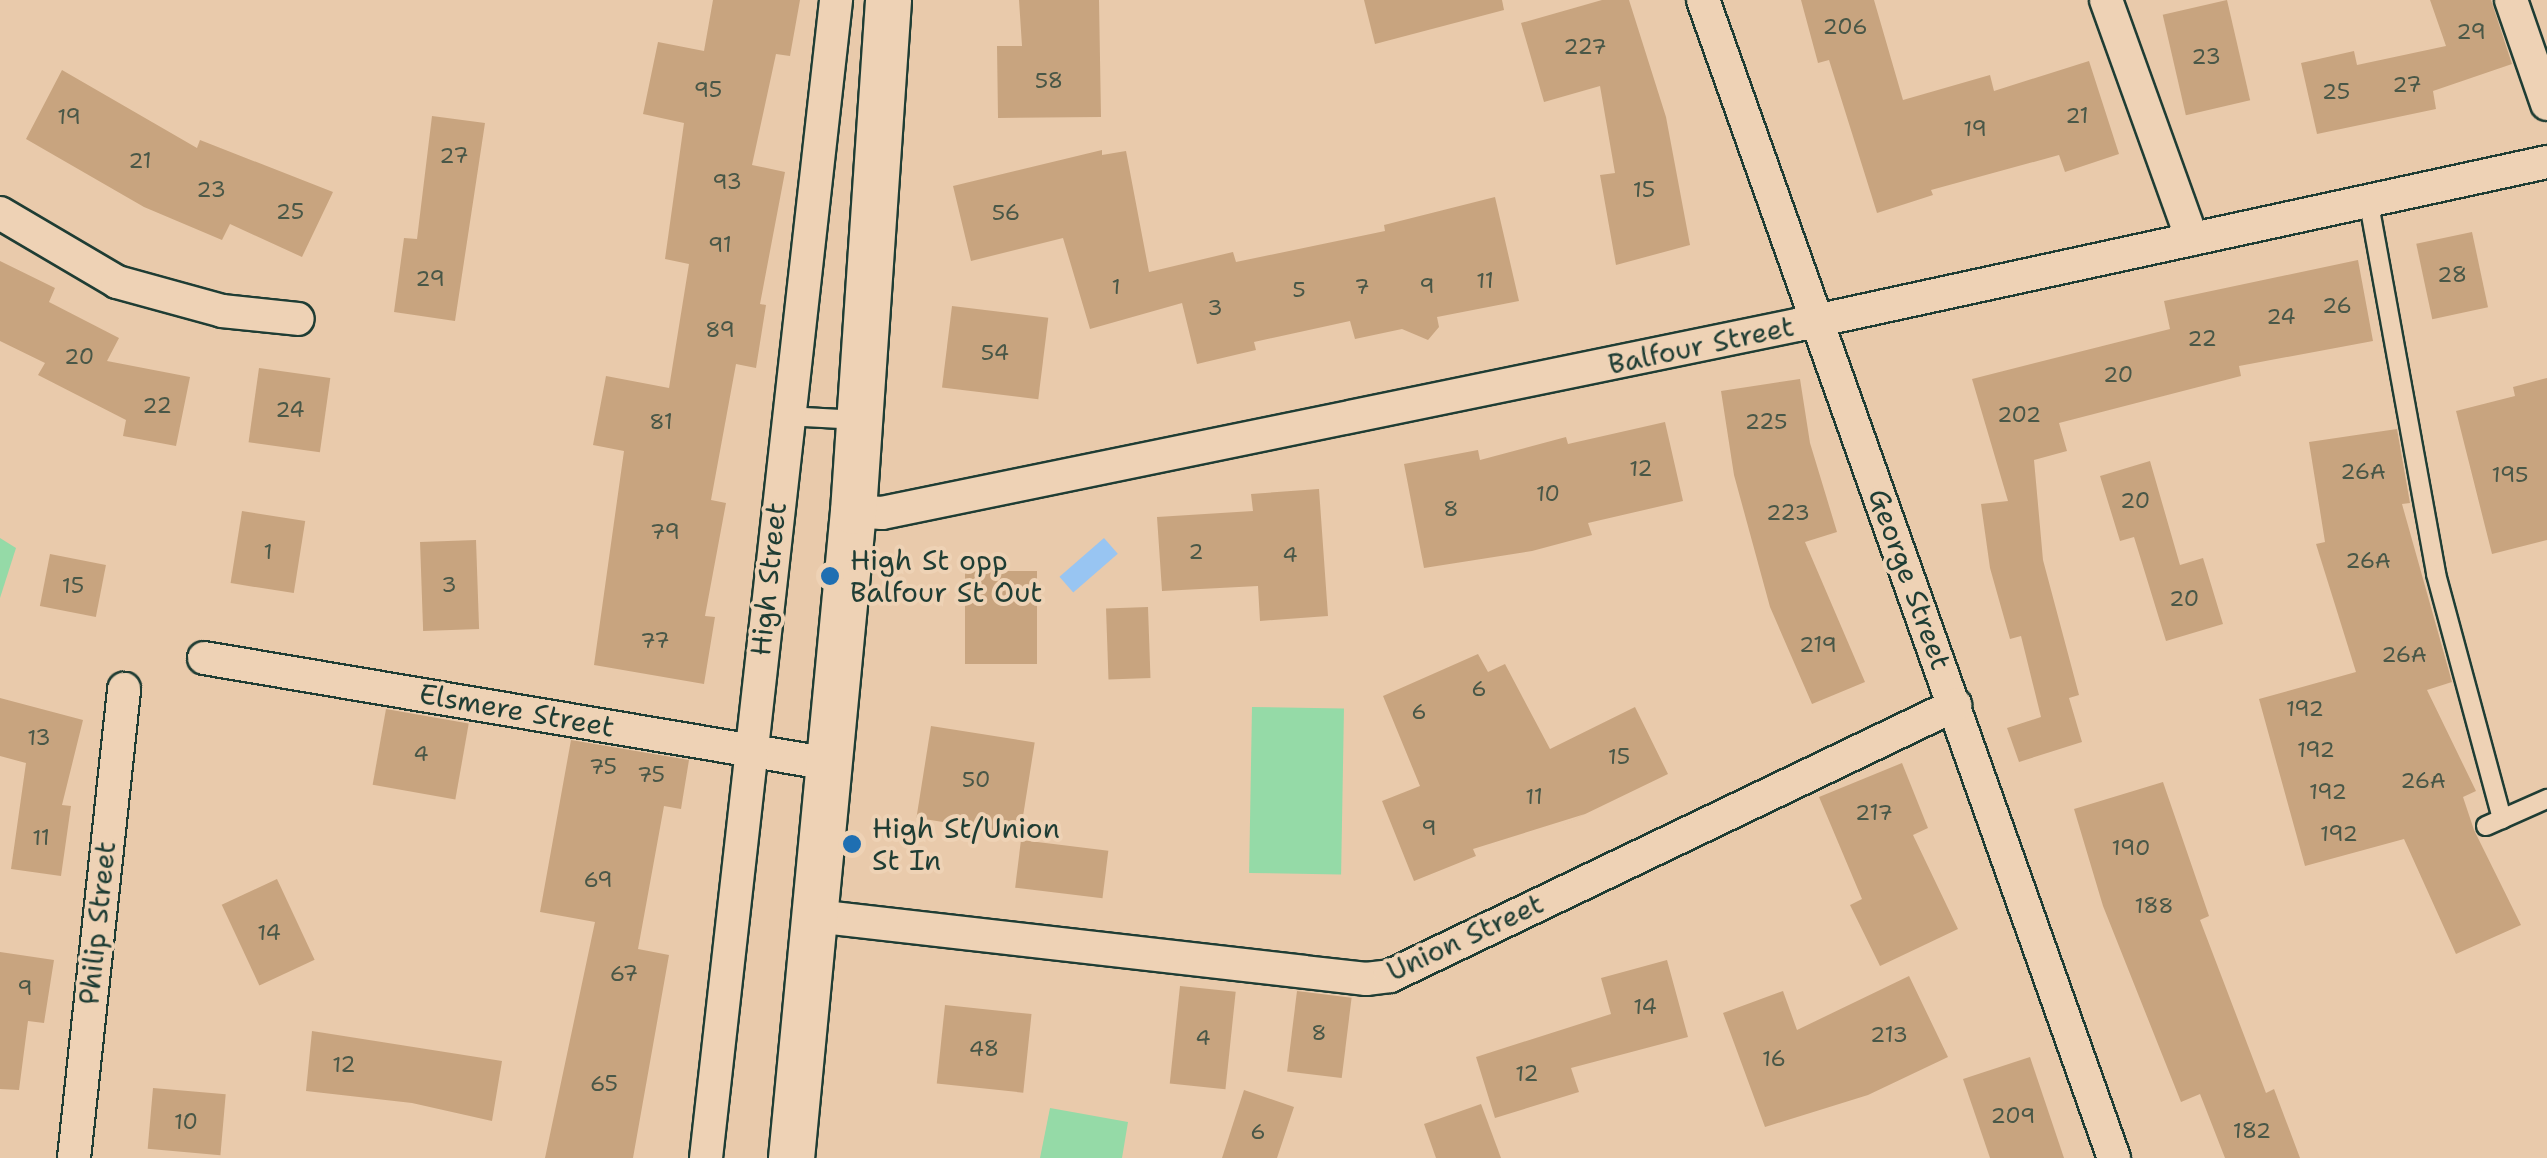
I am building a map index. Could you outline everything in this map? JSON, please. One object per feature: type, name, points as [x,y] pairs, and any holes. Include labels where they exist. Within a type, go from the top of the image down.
[{"type":"main road","points":[[791,1158],[860,420],[888,0]]},
{"type":"street","name":"High Street","points":[[706,1158],[785,416],[836,0]]},
{"type":"street","name":"George Street","points":[[1703,0],[2114,1158]]},
{"type":"street","points":[[2106,0],[2192,238]]},
{"type":"street","points":[[2511,0],[2547,104]]},
{"type":"street","name":"Balfour Street","points":[[852,511],[882,513],[1817,321],[2192,238],[2369,204],[2547,162]]},
{"type":"street","points":[[0,212],[117,282],[222,311],[298,320]]},
{"type":"street","name":"Elsmere Street","points":[[204,658],[830,764]]},
{"type":"street","name":"Philip Street","points":[[74,1158],[124,689]]},
{"type":"street","name":"Union Street","points":[[816,916],[1366,980],[1390,976],[1955,705]]},
{"type":"lane","points":[[2369,204],[2436,574],[2494,822],[2547,799]]},
{"type":"lane","points":[[785,416],[860,420]]},
{"type":"green space","points":[[0,538],[16,548],[0,598]]},
{"type":"green space","points":[[1252,707],[1344,709],[1341,875],[1249,873]]},
{"type":"green space","points":[[1050,1108],[1128,1122],[1122,1158],[1040,1158]]},
{"type":"water","points":[[1104,538],[1118,554],[1073,593],[1059,577]]},
{"type":"building","points":[[713,0],[800,0],[790,56],[776,54],[752,165],[785,172],[760,304],[766,305],[756,368],[736,364],[711,500],[726,503],[705,616],[715,617],[704,684],[594,665],[624,451],[593,445],[606,376],[669,388],[689,264],[665,259],[684,123],[643,114],[658,42],[704,51]]},
{"type":"building","points":[[1019,0],[1099,0],[1101,117],[998,118],[997,46],[1022,46]]},
{"type":"building","points":[[1364,0],[1502,0],[1504,10],[1375,44]]},
{"type":"building","points":[[1602,0],[1629,0],[1666,117],[1690,245],[1616,265],[1600,175],[1615,173],[1600,86],[1544,102],[1521,23]]},
{"type":"building","points":[[1801,0],[1874,0],[1903,100],[1990,75],[1994,91],[2089,61],[2119,154],[2065,172],[2059,155],[1931,190],[1933,195],[1877,213],[1829,60],[1818,63]]},
{"type":"building","points":[[2227,0],[2250,100],[2186,115],[2163,15]]},
{"type":"building","points":[[2430,0],[2491,0],[2512,64],[2433,91],[2436,109],[2317,134],[2301,63],[2354,51],[2357,65],[2446,46]]},
{"type":"building","points":[[62,70],[197,148],[200,140],[333,192],[302,257],[230,224],[222,240],[144,207],[26,139]]},
{"type":"building","points":[[432,116],[485,123],[455,321],[394,312],[404,238],[417,239]]},
{"type":"building","points":[[1102,150],[1102,155],[1126,151],[1149,272],[1233,252],[1236,262],[1385,231],[1384,225],[1495,197],[1519,301],[1437,317],[1439,327],[1428,340],[1402,329],[1355,339],[1350,321],[1254,342],[1256,350],[1197,364],[1182,303],[1090,329],[1063,238],[971,261],[953,186]]},
{"type":"building","points":[[2472,232],[2488,307],[2432,319],[2416,244]]},
{"type":"building","points":[[2358,260],[2373,341],[2239,366],[2241,376],[2059,423],[2067,451],[2034,460],[2043,560],[2079,695],[2069,698],[2082,742],[2019,762],[2007,728],[2041,717],[2021,636],[2010,639],[1990,568],[1981,504],[2008,501],[1972,379],[2170,329],[2164,301]]},
{"type":"building","points":[[0,261],[55,288],[49,302],[119,338],[107,361],[190,377],[176,446],[123,436],[126,420],[38,375],[45,363],[0,341]]},
{"type":"building","points":[[952,306],[1048,318],[1038,399],[942,387]]},
{"type":"building","points":[[259,368],[330,378],[320,452],[249,442]]},
{"type":"building","points":[[2547,378],[2547,540],[2492,554],[2456,411],[2515,396],[2513,387]]},
{"type":"building","points":[[1800,379],[1810,443],[1837,532],[1805,542],[1865,682],[1812,704],[1770,607],[1734,475],[1721,391]]},
{"type":"building","points":[[1665,422],[1683,501],[1588,523],[1592,535],[1532,551],[1424,568],[1404,464],[1478,450],[1480,460],[1566,437],[1568,444]]},
{"type":"building","points":[[2397,429],[2410,503],[2402,504],[2452,682],[2427,690],[2476,791],[2463,797],[2474,830],[2521,925],[2456,954],[2404,839],[2305,866],[2259,699],[2356,672],[2316,544],[2325,542],[2309,442]]},
{"type":"building","points":[[2150,461],[2180,565],[2203,558],[2223,624],[2166,641],[2134,537],[2120,541],[2100,476]]},
{"type":"building","points":[[1319,489],[1328,616],[1260,621],[1258,586],[1162,591],[1157,517],[1253,511],[1251,494]]},
{"type":"building","points":[[242,511],[305,521],[294,593],[231,583]]},
{"type":"building","points":[[476,540],[479,629],[423,631],[420,542]]},
{"type":"building","points":[[50,554],[106,565],[96,617],[40,606]]},
{"type":"building","points":[[965,571],[1037,571],[1037,664],[965,664]]},
{"type":"building","points":[[1148,607],[1150,678],[1109,679],[1106,608]]},
{"type":"building","points":[[1478,654],[1488,672],[1505,664],[1550,749],[1635,707],[1668,774],[1550,831],[1585,814],[1473,849],[1476,856],[1414,881],[1382,801],[1420,786],[1383,696]]},
{"type":"building","points":[[0,698],[83,720],[62,805],[71,806],[61,876],[11,869],[26,763],[0,756]]},
{"type":"building","points":[[386,709],[469,724],[455,799],[373,785]]},
{"type":"building","points":[[931,726],[1035,742],[1020,834],[916,818]]},
{"type":"building","points":[[571,740],[689,760],[681,809],[664,806],[638,949],[669,955],[633,1158],[545,1158],[595,922],[540,912]]},
{"type":"building","points":[[1902,763],[1928,828],[1913,835],[1958,929],[1880,966],[1850,905],[1862,899],[1819,797]]},
{"type":"building","points":[[2163,782],[2209,916],[2200,920],[2266,1093],[2274,1089],[2300,1158],[2225,1158],[2200,1094],[2181,1102],[2103,906],[2074,809]]},
{"type":"building","points":[[1021,840],[1108,851],[1102,898],[1015,888]]},
{"type":"building","points":[[277,879],[315,960],[259,985],[222,905]]},
{"type":"building","points":[[0,952],[54,960],[44,1023],[28,1021],[19,1090],[0,1089]]},
{"type":"building","points":[[1667,960],[1688,1037],[1571,1068],[1579,1092],[1495,1118],[1476,1057],[1611,1014],[1601,978]]},
{"type":"building","points":[[1909,976],[1948,1057],[1868,1095],[1765,1127],[1723,1013],[1783,991],[1797,1030]]},
{"type":"building","points":[[1180,986],[1236,992],[1225,1089],[1170,1083]]},
{"type":"building","points":[[1297,991],[1352,998],[1342,1078],[1287,1071]]},
{"type":"building","points":[[945,1005],[1032,1014],[1023,1093],[937,1084]]},
{"type":"building","points":[[312,1031],[502,1061],[492,1121],[412,1103],[306,1091]]},
{"type":"building","points":[[2030,1057],[2064,1158],[1990,1158],[1963,1079]]},
{"type":"building","points":[[153,1088],[226,1094],[220,1155],[148,1149]]},
{"type":"building","points":[[1244,1090],[1294,1107],[1277,1158],[1222,1158]]},
{"type":"building","points":[[1481,1104],[1501,1158],[1436,1158],[1424,1124]]},
{"type":"place","name":"High St opp Balfour St Out","points":[[830,576]]},
{"type":"place","name":"High St/Union St In","points":[[852,844]]}]
